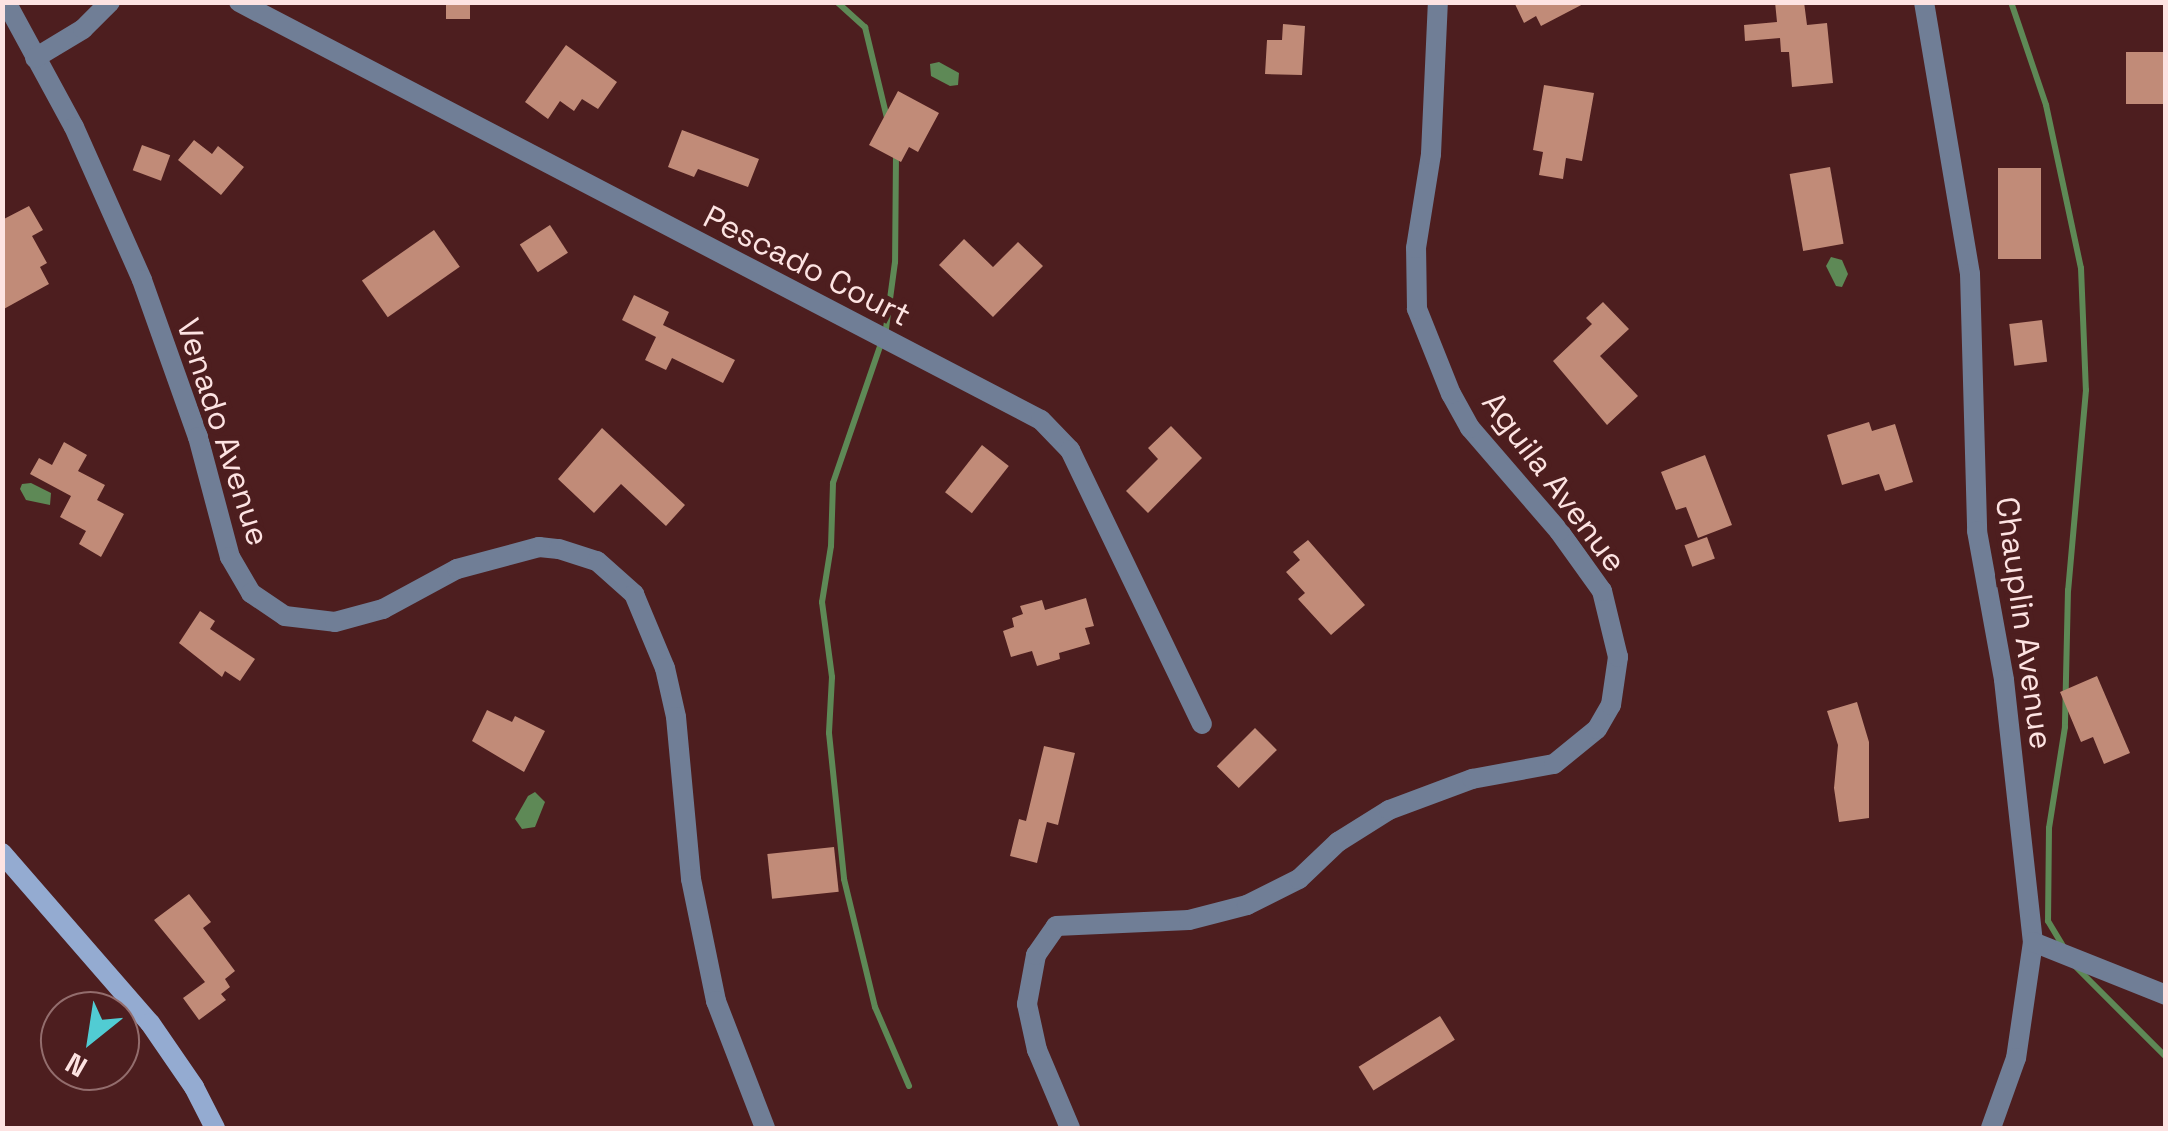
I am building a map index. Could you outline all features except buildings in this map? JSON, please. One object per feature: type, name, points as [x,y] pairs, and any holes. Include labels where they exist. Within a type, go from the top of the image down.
[{"type":"street","name":"Venado Avenue","points":[[6,2],[74,128],[142,280],[198,437],[230,557],[241,580],[264,604],[285,616],[335,622],[383,609],[457,569],[538,547],[559,548],[596,562],[634,594],[664,668],[676,717],[701,941],[736,1061],[765,1128]]},
{"type":"street","points":[[35,58],[83,29],[110,2]]},
{"type":"street","name":"Pescado Court","points":[[240,2],[1041,420],[1070,450],[1202,724]]},
{"type":"street","name":"Aguila Avenue","points":[[1070,1128],[1037,1050],[1027,1004],[1036,955],[1056,926],[1189,920],[1258,901],[1299,878],[1338,842],[1390,810],[1472,780],[1554,764],[1598,730],[1611,706],[1618,656],[1602,592],[1559,531],[1470,428],[1451,394],[1417,309],[1416,248],[1431,154],[1438,2]]},
{"type":"street","name":"Chauplin Avenue","points":[[1924,2],[1970,274],[1977,530],[2004,680],[2033,942],[2016,1058],[1991,1128]]},
{"type":"street","points":[[2,853],[150,1023],[194,1087],[215,1128]]},
{"type":"street","points":[[2033,942],[2166,995]]},
{"type":"shaded area","points":[[939,62],[959,73],[958,85],[950,86],[931,76],[930,64]]},
{"type":"shaded area","points":[[1831,257],[1842,260],[1848,274],[1842,287],[1836,286],[1826,266]]},
{"type":"shaded area","points":[[31,483],[51,493],[50,505],[26,500],[20,489],[22,484]]},
{"type":"shaded area","points":[[535,792],[545,802],[535,827],[522,829],[515,819],[528,796]]},
{"type":"waterway","points":[[837,2],[865,27],[887,118]]},
{"type":"waterway","points":[[2011,2],[2046,105],[2081,268],[2086,390],[2068,590],[2065,727],[2049,828],[2048,921],[2063,946]]},
{"type":"waterway","points":[[896,155],[895,262],[886,329],[833,483],[831,546],[822,602],[832,677],[829,733],[844,879],[875,1007],[909,1086]]},
{"type":"waterway","points":[[2075,966],[2166,1057]]}]
